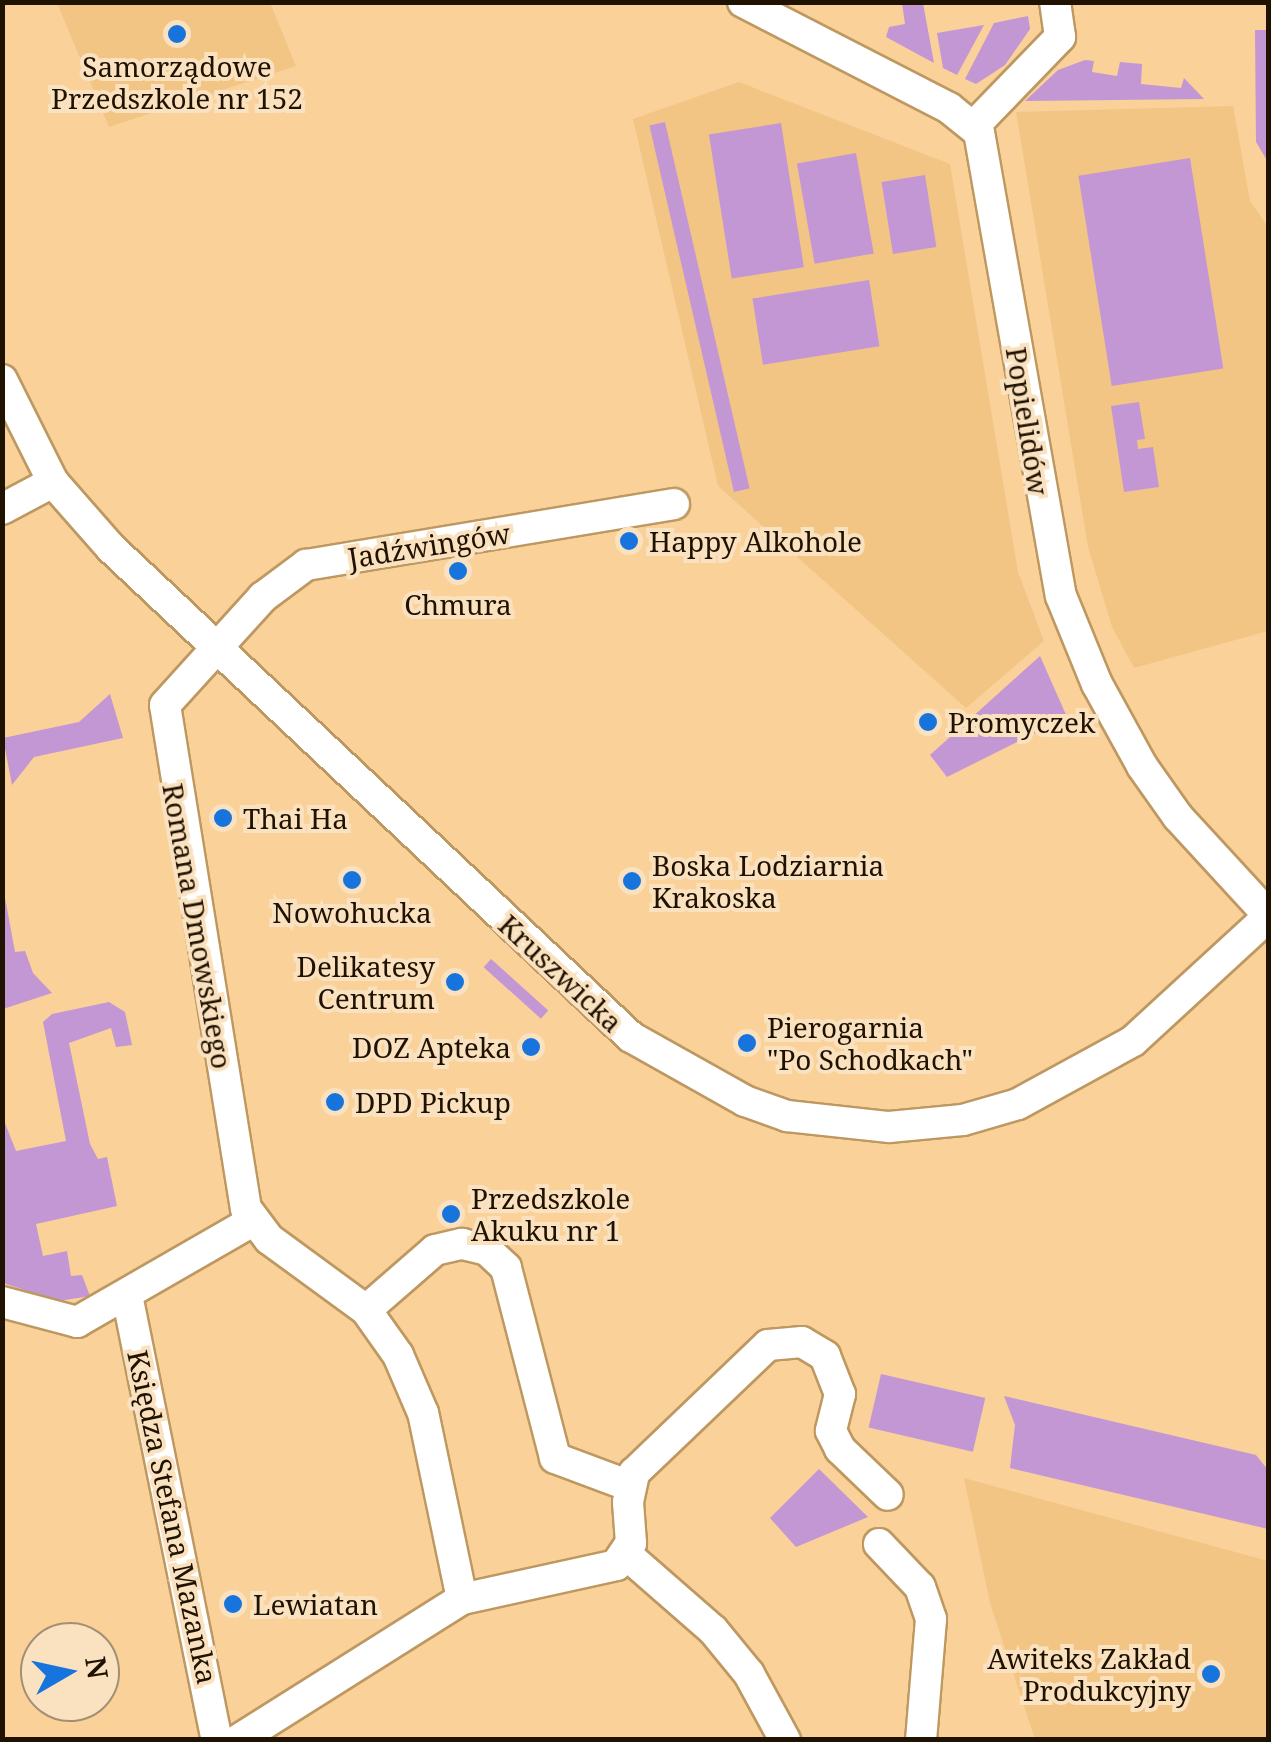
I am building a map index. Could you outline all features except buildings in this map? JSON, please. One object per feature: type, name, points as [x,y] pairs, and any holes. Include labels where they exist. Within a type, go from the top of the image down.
[{"type":"street","points":[[743,2],[974,126],[1060,37],[1055,2]]},
{"type":"street","name":"Popielidów","points":[[974,126],[984,148],[1060,596],[1103,696],[1142,766],[1178,816],[1268,916]]},
{"type":"street","name":"Kruszwicka","points":[[2,380],[54,482],[215,649],[631,1037],[745,1102],[787,1116],[889,1127],[964,1120],[1018,1104],[1133,1041],[1268,916]]},
{"type":"street","points":[[2,508],[54,482]]},
{"type":"street","name":"Jadźwingów","points":[[215,649],[263,597],[306,565],[674,504]]},
{"type":"street","name":"Romana Dmowskiego","points":[[215,649],[167,698],[166,739],[251,1222]]},
{"type":"street","points":[[2,1302],[77,1322],[251,1222],[366,1310],[398,1356],[423,1414],[462,1599]]},
{"type":"street","points":[[366,1310],[435,1250],[462,1244],[488,1250],[506,1268],[555,1458],[630,1486]]},
{"type":"street","name":"Księdza Stefana Mazanka","points":[[126,1296],[217,1740]]},
{"type":"street","points":[[238,1740],[462,1599],[616,1565],[627,1555],[630,1486],[642,1462],[754,1353],[785,1340],[825,1356],[840,1394],[831,1431],[840,1450],[888,1496]]},
{"type":"street","points":[[879,1544],[920,1587],[931,1619],[922,1740]]},
{"type":"street","points":[[627,1555],[713,1630],[749,1674],[785,1740]]},
{"type":"shaded area","name":"Samorządowe Przedszkole nr 152","points":[[57,3],[270,3],[296,66],[109,127]]},
{"type":"shaded area","points":[[902,3],[923,3],[934,63],[886,37],[889,27],[905,24]]},
{"type":"shaded area","points":[[1028,16],[1030,29],[1005,65],[976,84],[965,79],[994,23]]},
{"type":"shaded area","points":[[984,25],[957,75],[943,68],[937,33]]},
{"type":"shaded area","points":[[1255,30],[1268,30],[1268,162],[1256,142]]},
{"type":"shaded area","points":[[1085,60],[1094,61],[1092,72],[1117,76],[1120,62],[1142,64],[1141,84],[1181,88],[1184,78],[1204,99],[1025,101],[1058,70]]},
{"type":"shaded area","points":[[739,82],[950,164],[1018,572],[1044,641],[966,708],[718,486],[633,119]]},
{"type":"shaded area","points":[[1233,106],[1250,201],[1268,227],[1268,631],[1134,668],[1112,627],[1088,547],[1016,112]]},
{"type":"shaded area","points":[[665,122],[750,488],[734,492],[649,126]]},
{"type":"shaded area","points":[[781,123],[804,267],[732,279],[709,134]]},
{"type":"shaded area","points":[[856,153],[874,253],[815,264],[797,163]]},
{"type":"shaded area","points":[[1190,158],[1223,368],[1112,386],[1078,176]]},
{"type":"shaded area","points":[[925,175],[936,247],[893,254],[882,182]]},
{"type":"shaded area","points":[[869,280],[879,346],[763,365],[752,298]]},
{"type":"shaded area","points":[[1139,402],[1145,439],[1137,440],[1138,449],[1153,447],[1159,487],[1124,492],[1111,406]]},
{"type":"shaded area","points":[[1040,656],[1067,717],[947,777],[930,755]]},
{"type":"shaded area","points":[[110,694],[123,738],[34,757],[12,785],[3,738],[79,722]]},
{"type":"shaded area","points":[[3,887],[15,952],[25,951],[33,973],[52,993],[3,1009]]},
{"type":"shaded area","points":[[491,959],[548,1011],[541,1019],[484,967]]},
{"type":"shaded area","points":[[109,1002],[125,1012],[132,1045],[116,1047],[111,1028],[69,1043],[90,1144],[98,1159],[107,1157],[117,1206],[36,1224],[43,1256],[67,1251],[71,1276],[82,1275],[90,1296],[59,1301],[3,1283],[3,1118],[16,1151],[66,1141],[43,1022],[52,1014]]},
{"type":"shaded area","points":[[881,1374],[985,1398],[973,1452],[869,1428]]},
{"type":"shaded area","points":[[1004,1396],[1256,1455],[1268,1470],[1268,1529],[1010,1468],[1015,1425]]},
{"type":"shaded area","points":[[819,1469],[868,1517],[796,1547],[770,1518]]},
{"type":"shaded area","points":[[964,1478],[1268,1561],[1268,1739],[1035,1739],[990,1603]]},
{"type":"place","name":"Samorządowe Przedszkole nr 152","points":[[177,34]]},
{"type":"place","name":"Happy Alkohole","points":[[629,541]]},
{"type":"place","name":"Chmura","points":[[458,571]]},
{"type":"place","name":"Promyczek","points":[[928,722]]},
{"type":"place","name":"Thai Ha","points":[[223,818]]},
{"type":"place","name":"Nowohucka","points":[[352,880]]},
{"type":"place","name":"Boska Lodziarnia Krakoska","points":[[632,881]]},
{"type":"place","name":"Delikatesy Centrum","points":[[455,982]]},
{"type":"place","name":"Pierogarnia \"Po Schodkach\"","points":[[747,1043]]},
{"type":"place","name":"DOZ Apteka","points":[[531,1047]]},
{"type":"place","name":"DPD Pickup","points":[[335,1102]]},
{"type":"place","name":"Przedszkole Akuku nr 1","points":[[451,1214]]},
{"type":"place","name":"Lewiatan","points":[[233,1604]]},
{"type":"place","name":"Awiteks Zakład Produkcyjny","points":[[1211,1674]]}]
